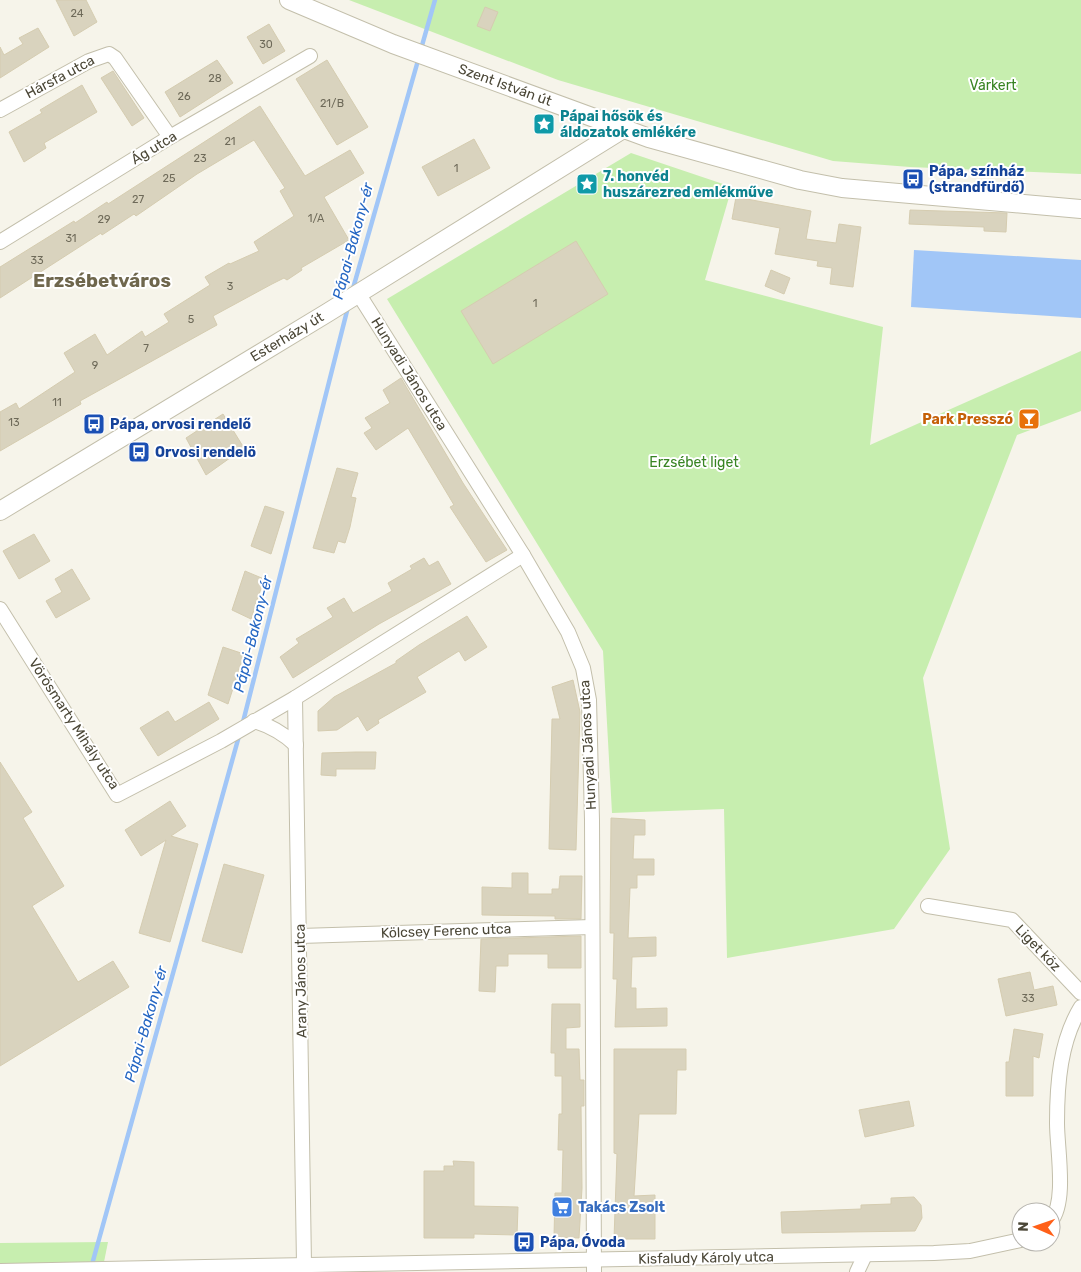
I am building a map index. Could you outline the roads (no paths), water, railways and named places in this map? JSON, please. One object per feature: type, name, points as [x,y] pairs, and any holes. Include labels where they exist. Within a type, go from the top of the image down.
[{"type":"street","name":"Szent István út","points":[[289,0],[405,48],[623,129],[649,138],[818,184],[842,188],[1081,209]]},
{"type":"street","name":"Hársfa utca","points":[[0,110],[89,61],[109,54],[115,58],[170,137]]},
{"type":"street","name":"Ág utca","points":[[0,242],[170,137],[310,56]]},
{"type":"street","name":"Esterházy út","points":[[0,511],[328,313],[623,129]]},
{"type":"street","name":"Hunyadi János utca","points":[[358,294],[523,555],[575,646],[587,684],[592,820],[593,1266]]},
{"type":"street","points":[[254,721],[295,698],[523,555]]},
{"type":"street","name":"Vörösmarty Mihály utca","points":[[0,609],[117,795],[221,741],[254,721]]},
{"type":"street","name":"Arany János utca","points":[[295,698],[304,1264]]},
{"type":"street","points":[[254,721],[268,725],[285,735],[296,745]]},
{"type":"street","name":"Liget köz","points":[[928,906],[1012,920],[1081,993]]},
{"type":"street","name":"Kölcsey Ferenc utca","points":[[300,936],[592,927]]},
{"type":"street","points":[[1059,1202],[1057,1122],[1061,1061],[1071,1024],[1081,1007]]},
{"type":"street","name":"Kisfaludy Károly utca","points":[[0,1271],[278,1268],[304,1264],[593,1266],[954,1252],[1011,1242]]},
{"type":"street","points":[[856,1272],[865,1255]]},
{"type":"water","points":[[914,250],[1081,260],[1081,318],[911,307]]},
{"type":"waterway","name":"Pápai-Bakony-ér","points":[[421,49],[435,0]]},
{"type":"waterway","name":"Pápai-Bakony-ér","points":[[352,292],[419,57]]},
{"type":"waterway","name":"Pápai-Bakony-ér","points":[[242,726],[348,307]]},
{"type":"waterway","name":"Pápai-Bakony-ér","points":[[91,1268],[239,736]]},
{"type":"place","name":"Pápai hősök és áldozatok emlékére","points":[[544,124]]},
{"type":"place","name":"Pápa, színház (strandfürdő)","points":[[913,179]]},
{"type":"place","name":"7. honvéd huszárezred emlékműve","points":[[587,184]]},
{"type":"place","name":"Park Presszó","points":[[1029,419]]},
{"type":"place","name":"Pápa, orvosi rendelő","points":[[94,424]]},
{"type":"place","name":"Orvosi rendelö","points":[[139,452]]},
{"type":"place","name":"Takács Zsolt","points":[[562,1207]]},
{"type":"place","name":"Pápa, Óvoda","points":[[524,1242]]},
{"type":"district","name":"Erzsébetváros","points":[[102,280]]},
{"type":"park label","name":"Várkert","points":[[993,85]]},
{"type":"park label","name":"Erzsébet liget","points":[[694,462]]}]
